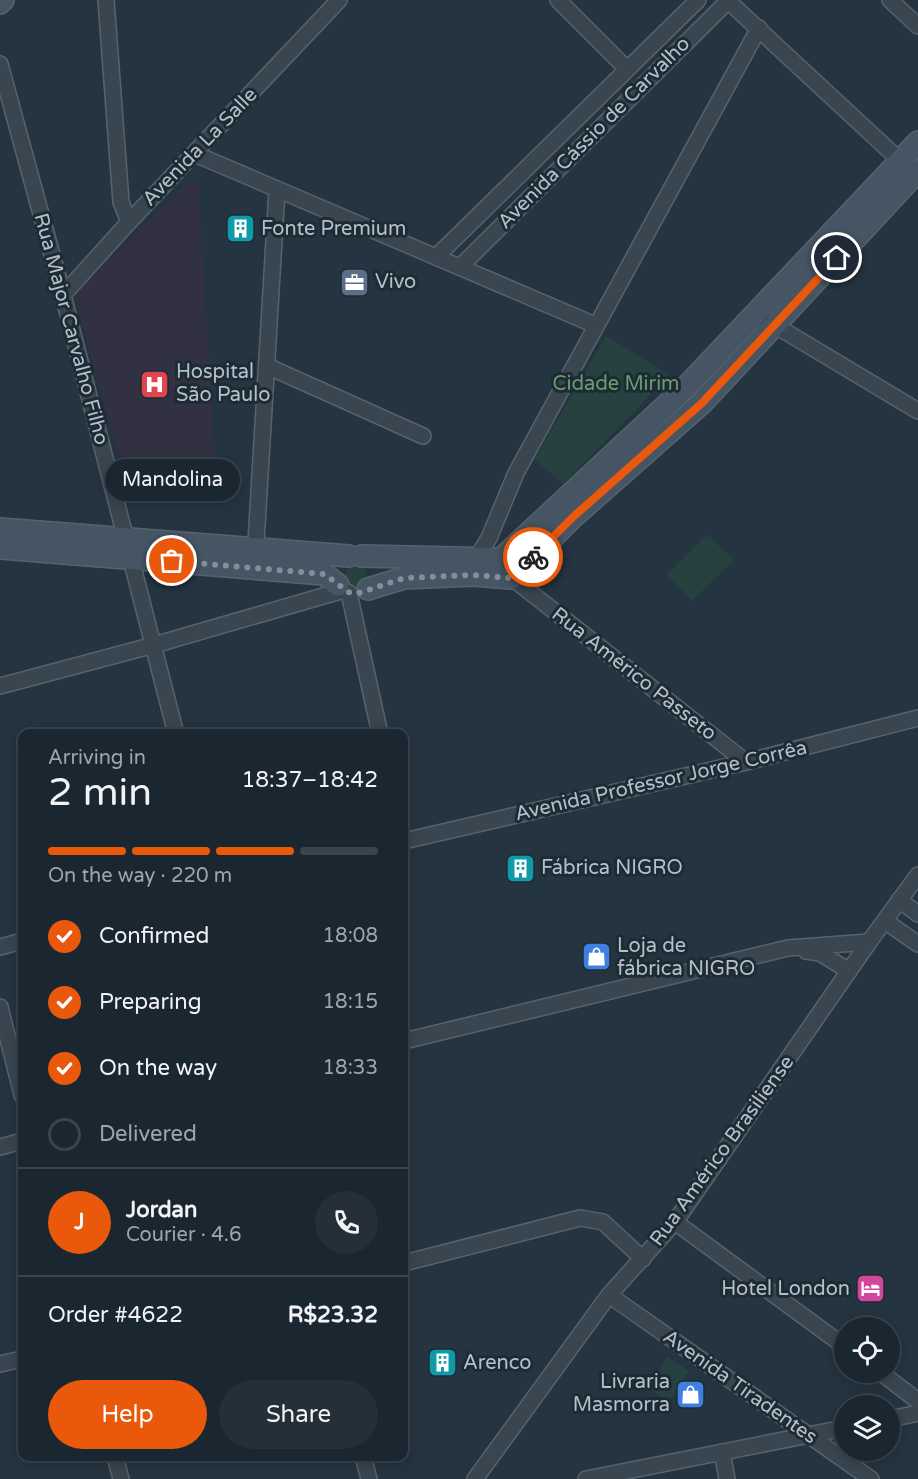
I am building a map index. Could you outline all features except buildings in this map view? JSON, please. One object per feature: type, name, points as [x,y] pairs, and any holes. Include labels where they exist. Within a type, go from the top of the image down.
[{"type":"street","points":[[0,3],[3,0]]},
{"type":"street","points":[[106,0],[121,202],[129,222]]},
{"type":"street","name":"Avenida La Salle","points":[[63,295],[339,0]]},
{"type":"street","points":[[558,0],[627,69]]},
{"type":"street","name":"Avenida Cássio de Carvalho","points":[[436,257],[698,0]]},
{"type":"street","points":[[728,0],[913,171]]},
{"type":"street","name":"Avenida Cássio de Carvalho","points":[[460,267],[728,0]]},
{"type":"street","points":[[890,0],[918,26]]},
{"type":"street","points":[[474,567],[489,538],[516,473],[759,28]]},
{"type":"street","name":"Rua Major Carvalho Filho","points":[[0,64],[63,295],[175,729]]},
{"type":"street","points":[[0,529],[39,541],[255,558],[356,556],[474,567],[512,578],[573,517],[702,403],[774,326],[913,171],[918,142]]},
{"type":"street","points":[[195,154],[595,325]]},
{"type":"street","points":[[255,558],[324,574],[350,589],[474,567],[501,559],[688,385],[756,312],[913,171]]},
{"type":"street","points":[[255,558],[277,190]]},
{"type":"street","points":[[756,312],[774,326],[918,411]]},
{"type":"street","points":[[267,366],[423,436]]},
{"type":"street","points":[[688,385],[702,403]]},
{"type":"street","points":[[0,548],[39,541]]},
{"type":"street","points":[[0,686],[372,584],[374,571],[372,565],[356,556]]},
{"type":"street","points":[[356,556],[340,563],[336,579],[350,589],[379,729]]},
{"type":"street","name":"Rua Américo Passeto","points":[[501,559],[512,578],[746,762]]},
{"type":"street","name":"Avenida Professor Jorge Corrêa","points":[[408,840],[746,762],[918,718]]},
{"type":"street","name":"Rua Américo Brasiliense","points":[[475,1479],[609,1295],[675,1222],[918,875]]},
{"type":"street","points":[[899,900],[918,914]]},
{"type":"street","points":[[885,921],[918,944]]},
{"type":"street","points":[[0,947],[18,942]]},
{"type":"street","points":[[408,1040],[788,948],[869,942]]},
{"type":"street","points":[[788,948],[820,953],[849,971]]},
{"type":"street","points":[[0,1007],[18,1079]]},
{"type":"street","points":[[0,1147],[18,1142]]},
{"type":"street","points":[[408,1262],[580,1218],[603,1222],[643,1259]]},
{"type":"street","points":[[675,1222],[834,1339]]},
{"type":"street","name":"Avenida Tiradentes","points":[[609,1295],[871,1479]]},
{"type":"street","points":[[0,1365],[18,1360]]},
{"type":"street","points":[[894,1383],[918,1401]]},
{"type":"street","points":[[900,1417],[918,1413]]},
{"type":"street","points":[[586,1479],[834,1430]]},
{"type":"street","points":[[722,1452],[727,1479]]},
{"type":"street","points":[[116,1461],[121,1479]]},
{"type":"street","points":[[364,1461],[369,1479]]},
{"type":"shaded area","name":"Hospital São Paulo","points":[[198,181],[217,485],[123,473],[74,295],[185,185]]},
{"type":"green space","name":"Cidade Mirim","points":[[606,336],[670,375],[563,484],[535,459]]},
{"type":"green space","points":[[707,534],[734,560],[692,601],[666,575]]},
{"type":"green space","points":[[356,565],[364,568],[367,576],[364,584],[356,587],[348,584],[345,576],[348,568]]},
{"type":"green space","points":[[668,1357],[689,1371],[668,1402],[647,1387]]},
{"type":"way so far","points":[[172,561],[324,574],[344,590],[359,593],[404,578],[473,575],[512,578],[533,557]]},
{"type":"place","name":"Fonte Premium","points":[[240,229]]},
{"type":"place","name":"Vivo","points":[[354,282]]},
{"type":"place","name":"Hospital São Paulo","points":[[155,384]]},
{"type":"place","name":"Mandolina","points":[[172,561]]},
{"type":"place","name":"Fábrica NIGRO","points":[[520,868]]},
{"type":"place","name":"Loja de fábrica NIGRO","points":[[596,957]]},
{"type":"place","name":"Hotel London","points":[[871,1289]]},
{"type":"place","name":"Arenco","points":[[442,1363]]},
{"type":"place","name":"Livraria Masmorra","points":[[691,1394]]},
{"type":"route","points":[[533,557],[573,517],[702,403],[837,258]]}]
